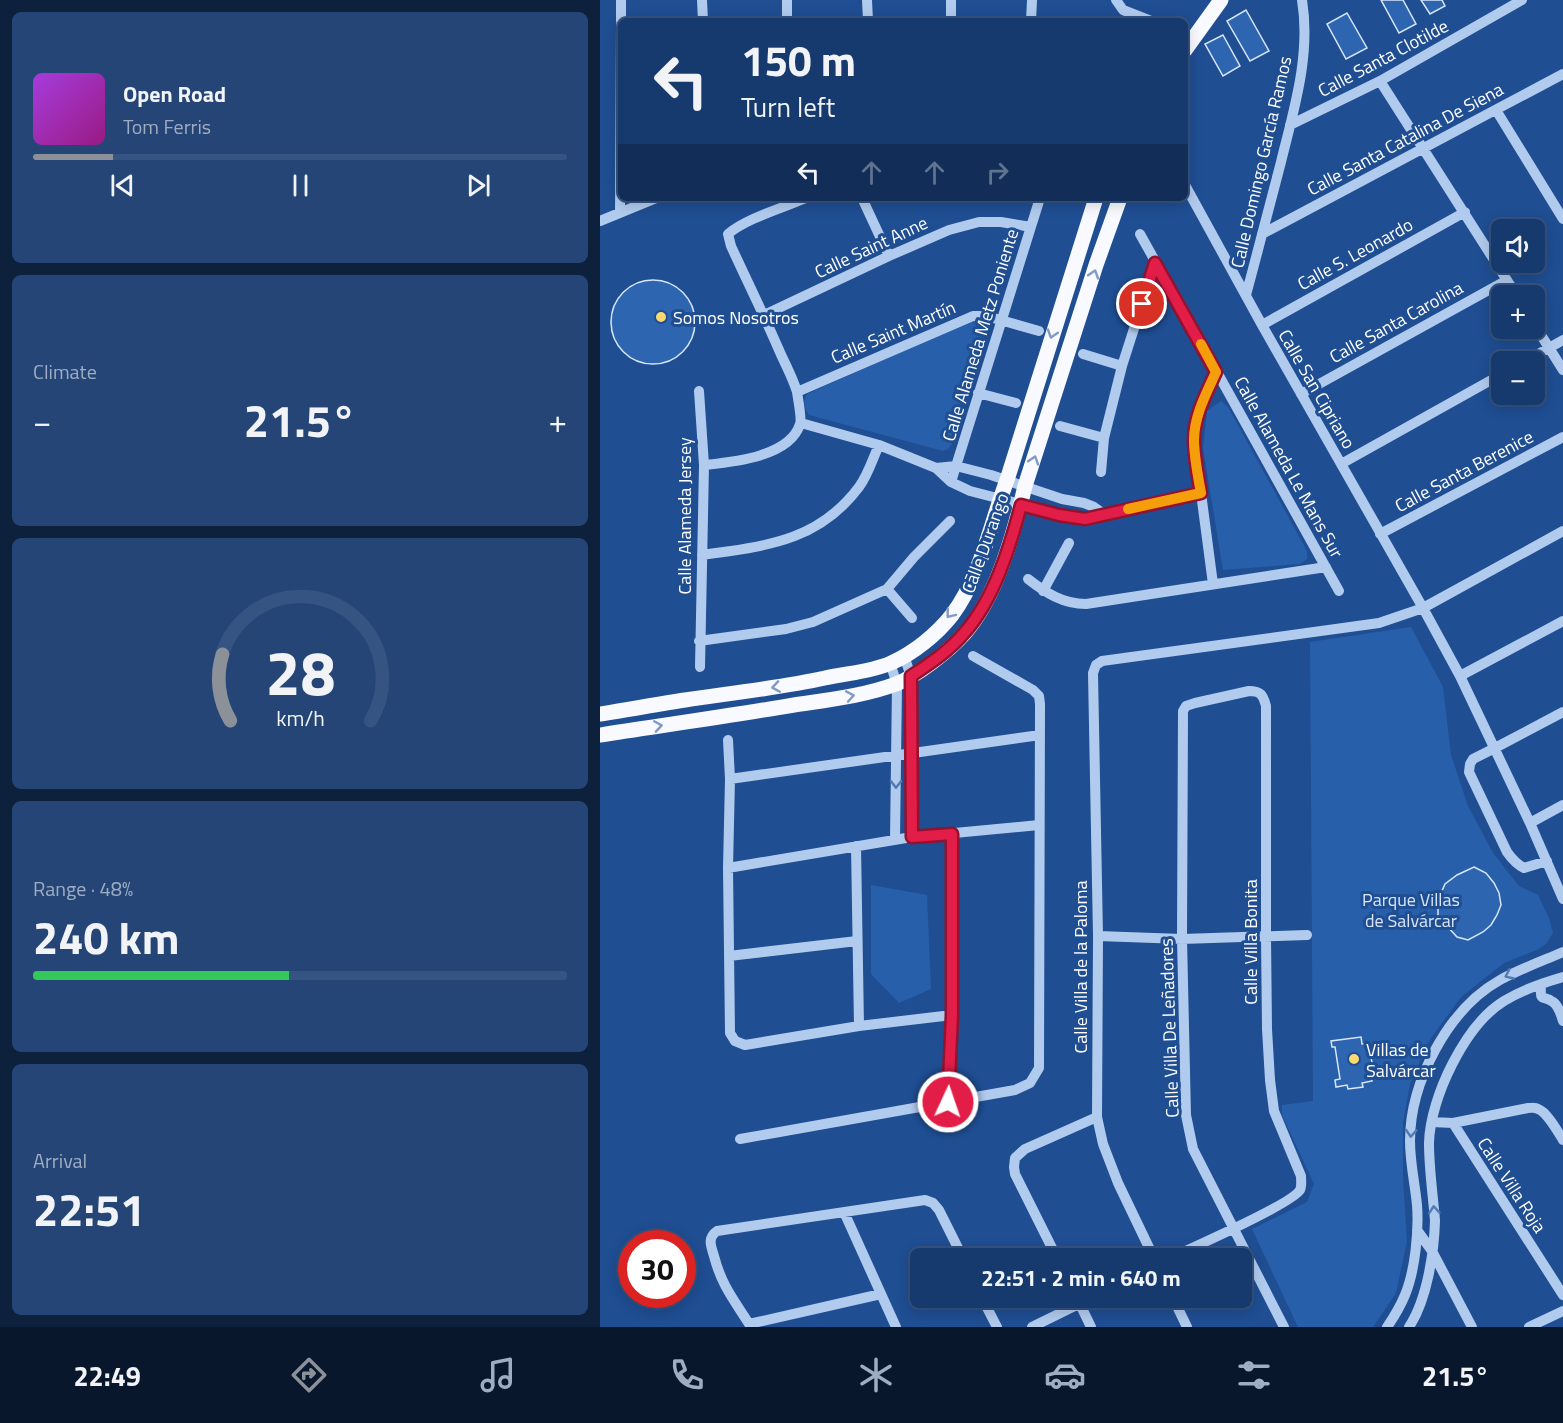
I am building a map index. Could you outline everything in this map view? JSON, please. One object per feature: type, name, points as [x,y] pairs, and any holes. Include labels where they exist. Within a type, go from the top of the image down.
[{"type":"main road","points":[[1190,33],[1221,0]]},
{"type":"main road","name":"Calle Durango","points":[[600,714],[804,683],[862,671],[890,663],[904,656],[930,637],[951,615],[969,586],[986,546],[1095,201]]},
{"type":"main road","name":"Calle Durango","points":[[600,735],[865,693],[897,684],[942,655],[966,632],[983,606],[997,577],[1119,201]]},
{"type":"street","points":[[621,0],[621,18]]},
{"type":"street","points":[[702,0],[703,18]]},
{"type":"street","points":[[787,0],[787,18]]},
{"type":"street","points":[[867,0],[868,18]]},
{"type":"street","points":[[951,0],[951,18]]},
{"type":"street","points":[[1032,0],[1032,18]]},
{"type":"street","points":[[1116,0],[1123,10],[1143,18]]},
{"type":"street","name":"Calle Domingo García Ramos","points":[[1246,295],[1290,125],[1304,58],[1305,16],[1302,0]]},
{"type":"street","name":"Calle Santa Clotilde","points":[[1290,125],[1380,81],[1522,0]]},
{"type":"street","name":"Calle Santa Catalina De Siena","points":[[1262,234],[1563,74]]},
{"type":"street","points":[[1380,81],[1510,285]]},
{"type":"street","points":[[1496,110],[1563,219]]},
{"type":"street","name":"Calle San Cipriano","points":[[1188,190],[1460,676],[1562,895]]},
{"type":"street","points":[[620,201],[620,213]]},
{"type":"street","points":[[600,221],[649,201]]},
{"type":"street","points":[[704,465],[740,461],[763,455],[781,446],[793,436],[801,423],[797,392],[731,246],[729,234],[747,222],[799,201]]},
{"type":"street","points":[[863,201],[889,255]]},
{"type":"street","name":"Calle Alameda Metz Poniente","points":[[951,482],[1039,201]]},
{"type":"street","name":"Calle S. Leonardo","points":[[1262,326],[1465,212]]},
{"type":"street","name":"Calle Saint Anne","points":[[764,315],[889,255],[949,230],[979,222],[1001,222],[1031,227]]},
{"type":"street","name":"Calle Alameda Le Mans Sur","points":[[1140,234],[1340,591]]},
{"type":"street","points":[[1101,472],[1104,438],[1122,366],[1155,263]]},
{"type":"street","name":"Calle Santa Carolina","points":[[1301,394],[1507,280]]},
{"type":"street","name":"Calle Saint Martín","points":[[797,392],[973,316],[986,315],[1039,331]]},
{"type":"street","points":[[1543,339],[1563,370]]},
{"type":"street","points":[[1544,351],[1563,340]]},
{"type":"street","points":[[1083,354],[1122,366]]},
{"type":"street","points":[[1213,584],[1194,440],[1196,421],[1216,372]]},
{"type":"street","points":[[1341,464],[1491,380]]},
{"type":"street","name":"Calle Alameda Jersey","points":[[699,392],[704,465],[700,667]]},
{"type":"street","points":[[978,393],[1016,403]]},
{"type":"street","points":[[801,423],[879,445],[936,468],[951,482],[970,491],[1059,515],[1085,519],[1201,493]]},
{"type":"street","points":[[1060,426],[1104,438]]},
{"type":"street","name":"Calle Santa Berenice","points":[[1380,534],[1563,437]]},
{"type":"street","points":[[702,555],[764,546],[815,527],[839,509],[861,485],[879,445]]},
{"type":"street","points":[[936,468],[956,466],[1062,499],[1084,503],[1104,514]]},
{"type":"street","points":[[1059,515],[1062,499]]},
{"type":"street","points":[[699,641],[786,629],[813,622],[887,589],[914,557],[951,521]]},
{"type":"street","points":[[1423,608],[1563,531]]},
{"type":"street","points":[[1043,591],[1069,543]]},
{"type":"street","points":[[1028,579],[1043,591],[1063,601],[1086,604],[1326,567]]},
{"type":"street","points":[[887,589],[912,618]]},
{"type":"street","name":"Calle Villa de la Paloma","points":[[1149,1248],[1102,1144],[1097,1118],[1098,936],[1093,673],[1096,665],[1102,661],[1379,623],[1423,608]]},
{"type":"street","points":[[1460,676],[1563,621]]},
{"type":"street","points":[[904,656],[911,676],[912,837]]},
{"type":"street","points":[[740,1139],[1015,1090],[1030,1083],[1039,1068],[1039,696],[1033,690],[973,656]]},
{"type":"street","points":[[890,663],[897,684],[895,840]]},
{"type":"street","name":"Calle Villa Bonita","points":[[1186,706],[1249,691],[1261,692],[1266,706],[1266,937],[1270,1080],[1274,1111],[1301,1176],[1301,1187],[1296,1195],[1234,1228]]},
{"type":"street","name":"Calle Villa De Leñadores","points":[[1186,706],[1183,717],[1182,939],[1186,1115],[1193,1149],[1284,1327]]},
{"type":"street","points":[[1547,861],[1524,868],[1517,865],[1507,852],[1469,772],[1473,759],[1563,712]]},
{"type":"street","points":[[730,779],[1040,735]]},
{"type":"street","points":[[728,740],[730,1033],[735,1041],[745,1045],[859,1026],[952,1015]]},
{"type":"street","points":[[1530,823],[1563,805]]},
{"type":"street","points":[[728,868],[912,837],[1040,825]]},
{"type":"street","points":[[948,1102],[952,1015],[952,834]]},
{"type":"street","points":[[855,846],[859,1026]]},
{"type":"street","points":[[1098,936],[1182,939],[1306,935]]},
{"type":"street","points":[[729,956],[857,940]]},
{"type":"street","points":[[1387,1327],[1406,1293],[1412,1272],[1418,1230],[1411,1165],[1412,1118],[1420,1084],[1437,1047],[1454,1020],[1486,989],[1500,980],[1563,952]]},
{"type":"street","points":[[1409,1327],[1421,1300],[1432,1251],[1435,1221],[1429,1142],[1439,1094],[1467,1037],[1485,1017],[1502,1002],[1541,984],[1563,977]]},
{"type":"street","points":[[1541,984],[1542,998],[1556,1004],[1563,1020]]},
{"type":"street","points":[[1432,1122],[1453,1123],[1537,1108],[1548,1118],[1563,1140]]},
{"type":"street","points":[[1052,1248],[1015,1173],[1015,1158],[1025,1149],[1097,1118]]},
{"type":"street","name":"Calle Villa Roja","points":[[1453,1123],[1563,1295]]},
{"type":"street","points":[[881,1294],[751,1326],[724,1286],[717,1270],[710,1241],[712,1235],[717,1231],[925,1200],[933,1203],[939,1210],[958,1248]]},
{"type":"street","points":[[844,1212],[896,1327]]},
{"type":"street","points":[[1191,1248],[1234,1228]]},
{"type":"street","points":[[1418,1230],[1432,1251],[1472,1327]]},
{"type":"street","points":[[987,1308],[997,1327]]},
{"type":"street","points":[[1032,1327],[1064,1308]]},
{"type":"street","points":[[1082,1308],[1091,1327]]},
{"type":"street","points":[[1178,1308],[1187,1327]]},
{"type":"street","points":[[1529,1327],[1563,1311]]},
{"type":"green space","points":[[977,318],[985,325],[988,334],[952,444],[948,449],[943,451],[809,415],[807,412],[805,402],[807,394]]},
{"type":"green space","points":[[1221,401],[1228,407],[1307,551],[1307,559],[1300,564],[1223,570],[1203,448],[1207,411]]},
{"type":"green space","name":"Parque Villas de Salvárcar","points":[[1411,627],[1443,687],[1451,755],[1468,806],[1493,853],[1519,886],[1538,895],[1553,933],[1546,944],[1504,963],[1461,997],[1429,1041],[1410,1084],[1403,1123],[1403,1178],[1407,1241],[1396,1293],[1373,1327],[1298,1327],[1252,1229],[1307,1202],[1314,1184],[1282,1115],[1282,1105],[1313,1101],[1310,642]]},
{"type":"green space","points":[[871,885],[927,895],[931,989],[899,1003],[871,974]]},
{"type":"building","points":[[1381,0],[1403,0],[1416,24],[1399,33]]},
{"type":"building","points":[[1421,0],[1442,0],[1445,6],[1430,14]]},
{"type":"building","points":[[1246,10],[1269,51],[1250,61],[1227,21]]},
{"type":"building","points":[[1347,13],[1367,48],[1346,59],[1327,24]]},
{"type":"building","points":[[1223,35],[1240,66],[1223,76],[1205,44]]},
{"type":"building","points":[[653,280],[669,283],[683,292],[692,306],[695,322],[692,338],[683,352],[669,361],[653,364],[637,361],[623,352],[614,338],[611,322],[614,306],[623,292],[637,283]]},
{"type":"building","points":[[1474,867],[1486,873],[1494,883],[1501,905],[1491,925],[1468,940],[1457,937],[1438,916],[1438,900],[1445,884]]},
{"type":"building","name":"Villas de Salvárcar","points":[[1361,1037],[1362,1044],[1369,1043],[1373,1070],[1370,1071],[1372,1081],[1362,1083],[1363,1087],[1348,1089],[1347,1085],[1336,1087],[1335,1080],[1340,1079],[1335,1047],[1332,1047],[1331,1041]]},
{"type":"slow traffic","points":[[1128,509],[1201,493],[1194,440],[1196,421],[1216,372],[1201,344]]},
{"type":"place","name":"Somos Nosotros","points":[[661,317]]},
{"type":"place","name":"Villas de Salvárcar","points":[[1354,1059]]},
{"type":"route","points":[[948,1102],[952,1015],[952,834],[912,837],[911,676],[942,655],[966,632],[983,606],[997,577],[1021,505],[1085,519],[1201,493],[1194,440],[1196,421],[1216,372],[1155,263],[1142,304]]}]
